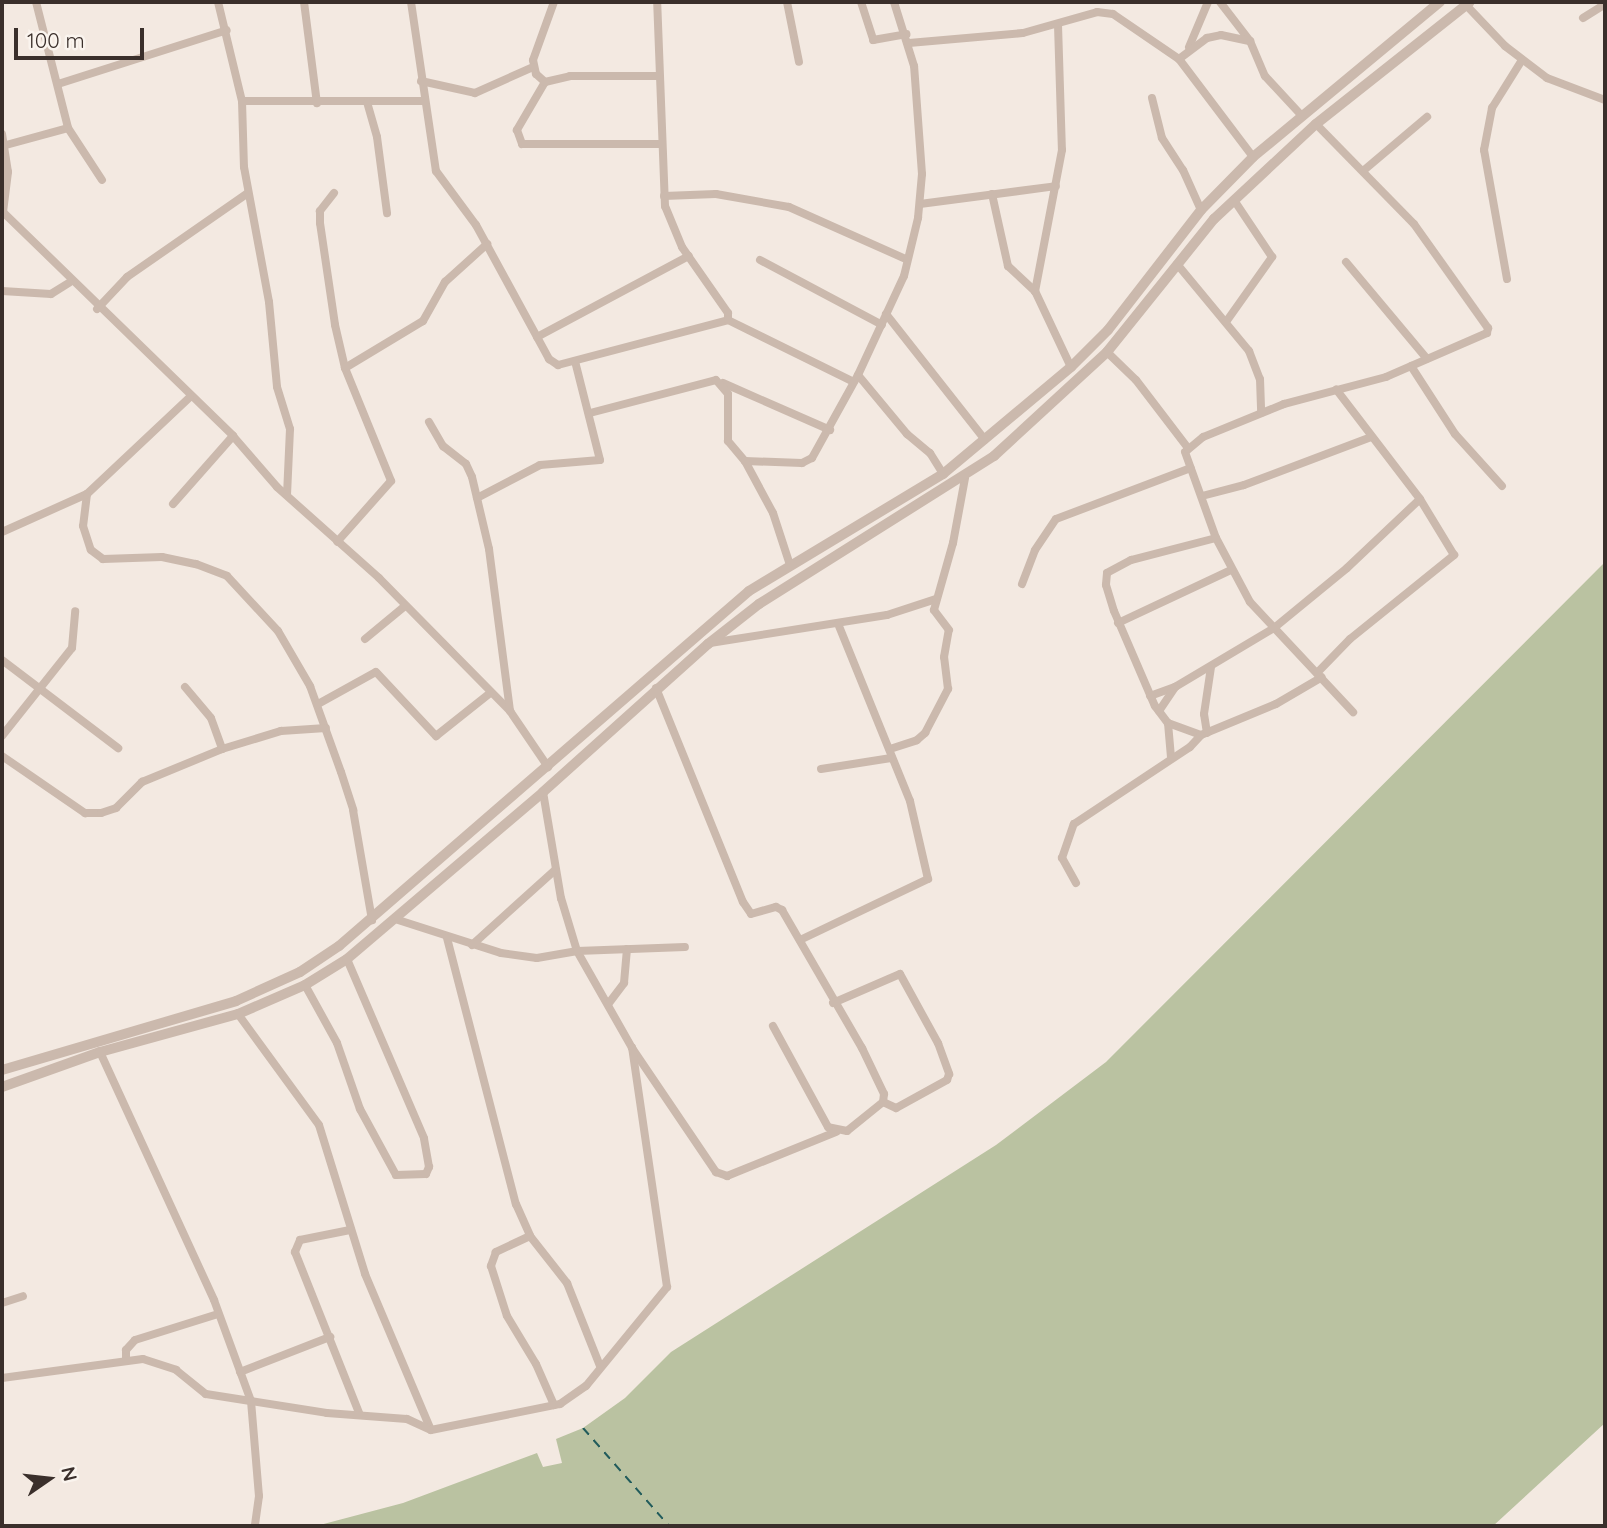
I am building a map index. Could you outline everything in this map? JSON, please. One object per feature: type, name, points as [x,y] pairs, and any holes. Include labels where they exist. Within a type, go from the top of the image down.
[{"type":"street","points":[[36,2],[68,128],[102,180]]},
{"type":"street","points":[[218,2],[227,30],[242,101],[248,193],[269,302],[277,387],[291,438],[287,494]]},
{"type":"street","points":[[304,2],[317,103]]},
{"type":"street","points":[[411,2],[436,171],[487,244],[553,363],[575,361],[728,320]]},
{"type":"street","points":[[421,81],[475,93],[533,67],[554,2]]},
{"type":"street","points":[[657,2],[657,76],[664,196],[670,226],[728,320],[856,379],[907,434],[930,453],[943,474]]},
{"type":"street","points":[[787,2],[799,62]]},
{"type":"street","points":[[861,2],[873,40],[1023,33],[1097,12],[1113,14],[1180,59],[1252,157]]},
{"type":"street","points":[[745,461],[808,461],[830,430],[904,276],[920,204],[922,174],[908,38],[894,2]]},
{"type":"street","points":[[1180,59],[1189,47],[1208,2]]},
{"type":"street","points":[[1220,2],[1250,41],[1265,76],[1302,116]]},
{"type":"street","points":[[2,1070],[236,1001],[300,972],[372,920],[694,636],[749,591],[943,474],[1070,367],[1108,330],[1201,210],[1252,157],[1440,2]]},
{"type":"street","points":[[2,1087],[100,1052],[238,1014],[305,985],[346,958],[543,792],[656,688],[759,604],[965,478],[1064,396],[1107,352],[1177,264],[1234,200],[1317,124],[1468,3],[1522,60],[1548,78],[1605,100]]},
{"type":"street","points":[[1583,18],[1605,4]]},
{"type":"street","points":[[1035,291],[1056,186],[1064,124],[1058,25]]},
{"type":"street","points":[[58,84],[227,30]]},
{"type":"street","points":[[1189,47],[1221,35],[1250,41]]},
{"type":"street","points":[[1507,279],[1484,150],[1492,108],[1522,60]]},
{"type":"street","points":[[533,67],[545,82]]},
{"type":"street","points":[[657,76],[570,76],[545,82],[517,130],[522,144],[661,144]]},
{"type":"street","points":[[1152,98],[1162,138],[1184,170],[1201,210]]},
{"type":"street","points":[[242,101],[425,102]]},
{"type":"street","points":[[367,102],[377,137],[387,213]]},
{"type":"street","points":[[1363,171],[1427,117]]},
{"type":"street","points":[[1317,124],[1413,224],[1486,321],[1487,332],[1411,366],[1360,385],[1336,389],[1261,413],[1188,448],[1185,458],[1202,496],[1216,538],[1250,602],[1353,712]]},
{"type":"street","points":[[6,145],[68,128]]},
{"type":"street","points":[[2,134],[6,145],[7,198],[2,212],[97,309],[233,436],[287,494],[510,711],[548,767]]},
{"type":"street","points":[[920,204],[1056,186]]},
{"type":"street","points":[[97,309],[127,277],[248,193]]},
{"type":"street","points":[[334,193],[320,211],[320,223],[345,368],[391,481],[337,542]]},
{"type":"street","points":[[664,196],[716,194],[789,207],[906,259]]},
{"type":"street","points":[[992,194],[1008,266],[1035,291],[1070,367]]},
{"type":"street","points":[[1226,322],[1272,257],[1234,200]]},
{"type":"street","points":[[345,368],[423,321],[445,282],[487,244]]},
{"type":"street","points":[[537,337],[689,257]]},
{"type":"street","points":[[760,260],[881,326]]},
{"type":"street","points":[[1346,262],[1427,359]]},
{"type":"street","points":[[1177,264],[1226,322],[1256,364],[1261,413]]},
{"type":"street","points":[[2,291],[51,294],[70,282]]},
{"type":"street","points":[[886,314],[985,440]]},
{"type":"street","points":[[1107,352],[1136,380],[1188,448]]},
{"type":"street","points":[[477,498],[540,465],[600,460],[575,361]]},
{"type":"street","points":[[1411,366],[1455,434],[1502,486]]},
{"type":"street","points":[[590,413],[707,379],[830,430]]},
{"type":"street","points":[[722,383],[728,394],[728,441],[745,461],[773,513],[790,565]]},
{"type":"street","points":[[1076,883],[1062,859],[1074,824],[1204,734],[1276,704],[1319,675],[1350,639],[1454,559],[1448,541],[1420,499],[1336,389]]},
{"type":"street","points":[[2,533],[87,494],[190,397]]},
{"type":"street","points":[[429,422],[443,446],[466,464],[477,498],[489,549],[510,711]]},
{"type":"street","points":[[173,503],[233,436]]},
{"type":"street","points":[[1202,496],[1244,485],[1371,437]]},
{"type":"street","points":[[1022,584],[1035,550],[1056,519],[1191,468]]},
{"type":"street","points":[[821,769],[891,753],[917,740],[925,733],[948,688],[944,657],[949,630],[934,614],[953,543],[965,478]]},
{"type":"street","points":[[87,494],[83,526],[91,550],[106,561],[162,557],[196,564],[227,576],[278,631],[318,704],[353,810],[372,920]]},
{"type":"street","points":[[1150,696],[1175,687],[1274,628],[1347,568],[1420,499]]},
{"type":"street","points":[[1171,758],[1168,723],[1150,696],[1118,623],[1106,585],[1107,573],[1131,560],[1216,538]]},
{"type":"street","points":[[1118,623],[1231,570]]},
{"type":"street","points":[[708,644],[838,624],[936,599]]},
{"type":"street","points":[[365,639],[405,606]]},
{"type":"street","points":[[2,736],[72,648],[75,611]]},
{"type":"street","points":[[800,940],[928,879],[910,801],[838,624]]},
{"type":"street","points":[[2,660],[118,747]]},
{"type":"street","points":[[1204,734],[1211,667]]},
{"type":"street","points":[[318,704],[376,672],[436,736],[490,693]]},
{"type":"street","points":[[185,687],[211,718],[222,749]]},
{"type":"street","points":[[1159,711],[1175,687]]},
{"type":"street","points":[[543,792],[555,870],[577,951],[609,1003],[632,1048],[722,1175],[801,1149],[836,1132],[852,1128],[883,1102],[884,1094],[862,1048],[779,908],[751,914],[748,910],[656,688]]},
{"type":"street","points":[[1168,723],[1204,734]]},
{"type":"street","points":[[2,756],[93,814],[116,808],[142,782],[222,749],[281,731],[326,728]]},
{"type":"street","points":[[472,945],[555,870]]},
{"type":"street","points":[[395,919],[472,945],[537,958],[577,951],[685,947]]},
{"type":"street","points":[[447,938],[493,1120],[530,1236],[567,1283],[600,1366]]},
{"type":"street","points":[[609,1003],[624,983],[627,949]]},
{"type":"street","points":[[305,985],[337,1043],[360,1109],[396,1175],[426,1174],[429,1167],[424,1138],[346,958]]},
{"type":"street","points":[[833,1003],[900,974],[938,1043],[949,1074],[947,1080],[896,1108],[883,1102]]},
{"type":"street","points":[[238,1014],[319,1125],[350,1230],[431,1430]]},
{"type":"street","points":[[773,1026],[828,1127],[836,1132]]},
{"type":"street","points":[[2,1378],[126,1360],[151,1360],[176,1370],[206,1394],[407,1419],[431,1430],[554,1405],[586,1386],[667,1287],[632,1048]]},
{"type":"street","points":[[100,1052],[218,1314],[251,1401],[259,1496],[255,1525]]},
{"type":"street","points":[[350,1230],[296,1245],[360,1415]]},
{"type":"street","points":[[530,1236],[496,1252],[491,1266],[507,1317],[536,1364],[554,1405]]},
{"type":"street","points":[[2,1303],[23,1296]]},
{"type":"street","points":[[126,1360],[126,1350],[135,1340],[218,1314]]},
{"type":"street","points":[[240,1372],[330,1337]]},
{"type":"green space","points":[[1605,562],[1605,1423],[1493,1526],[316,1526],[403,1503],[537,1453],[543,1467],[562,1463],[556,1439],[583,1428],[625,1398],[671,1352],[996,1145],[1106,1062]]},
{"type":"ferry route","points":[[583,1428],[669,1526]]}]
